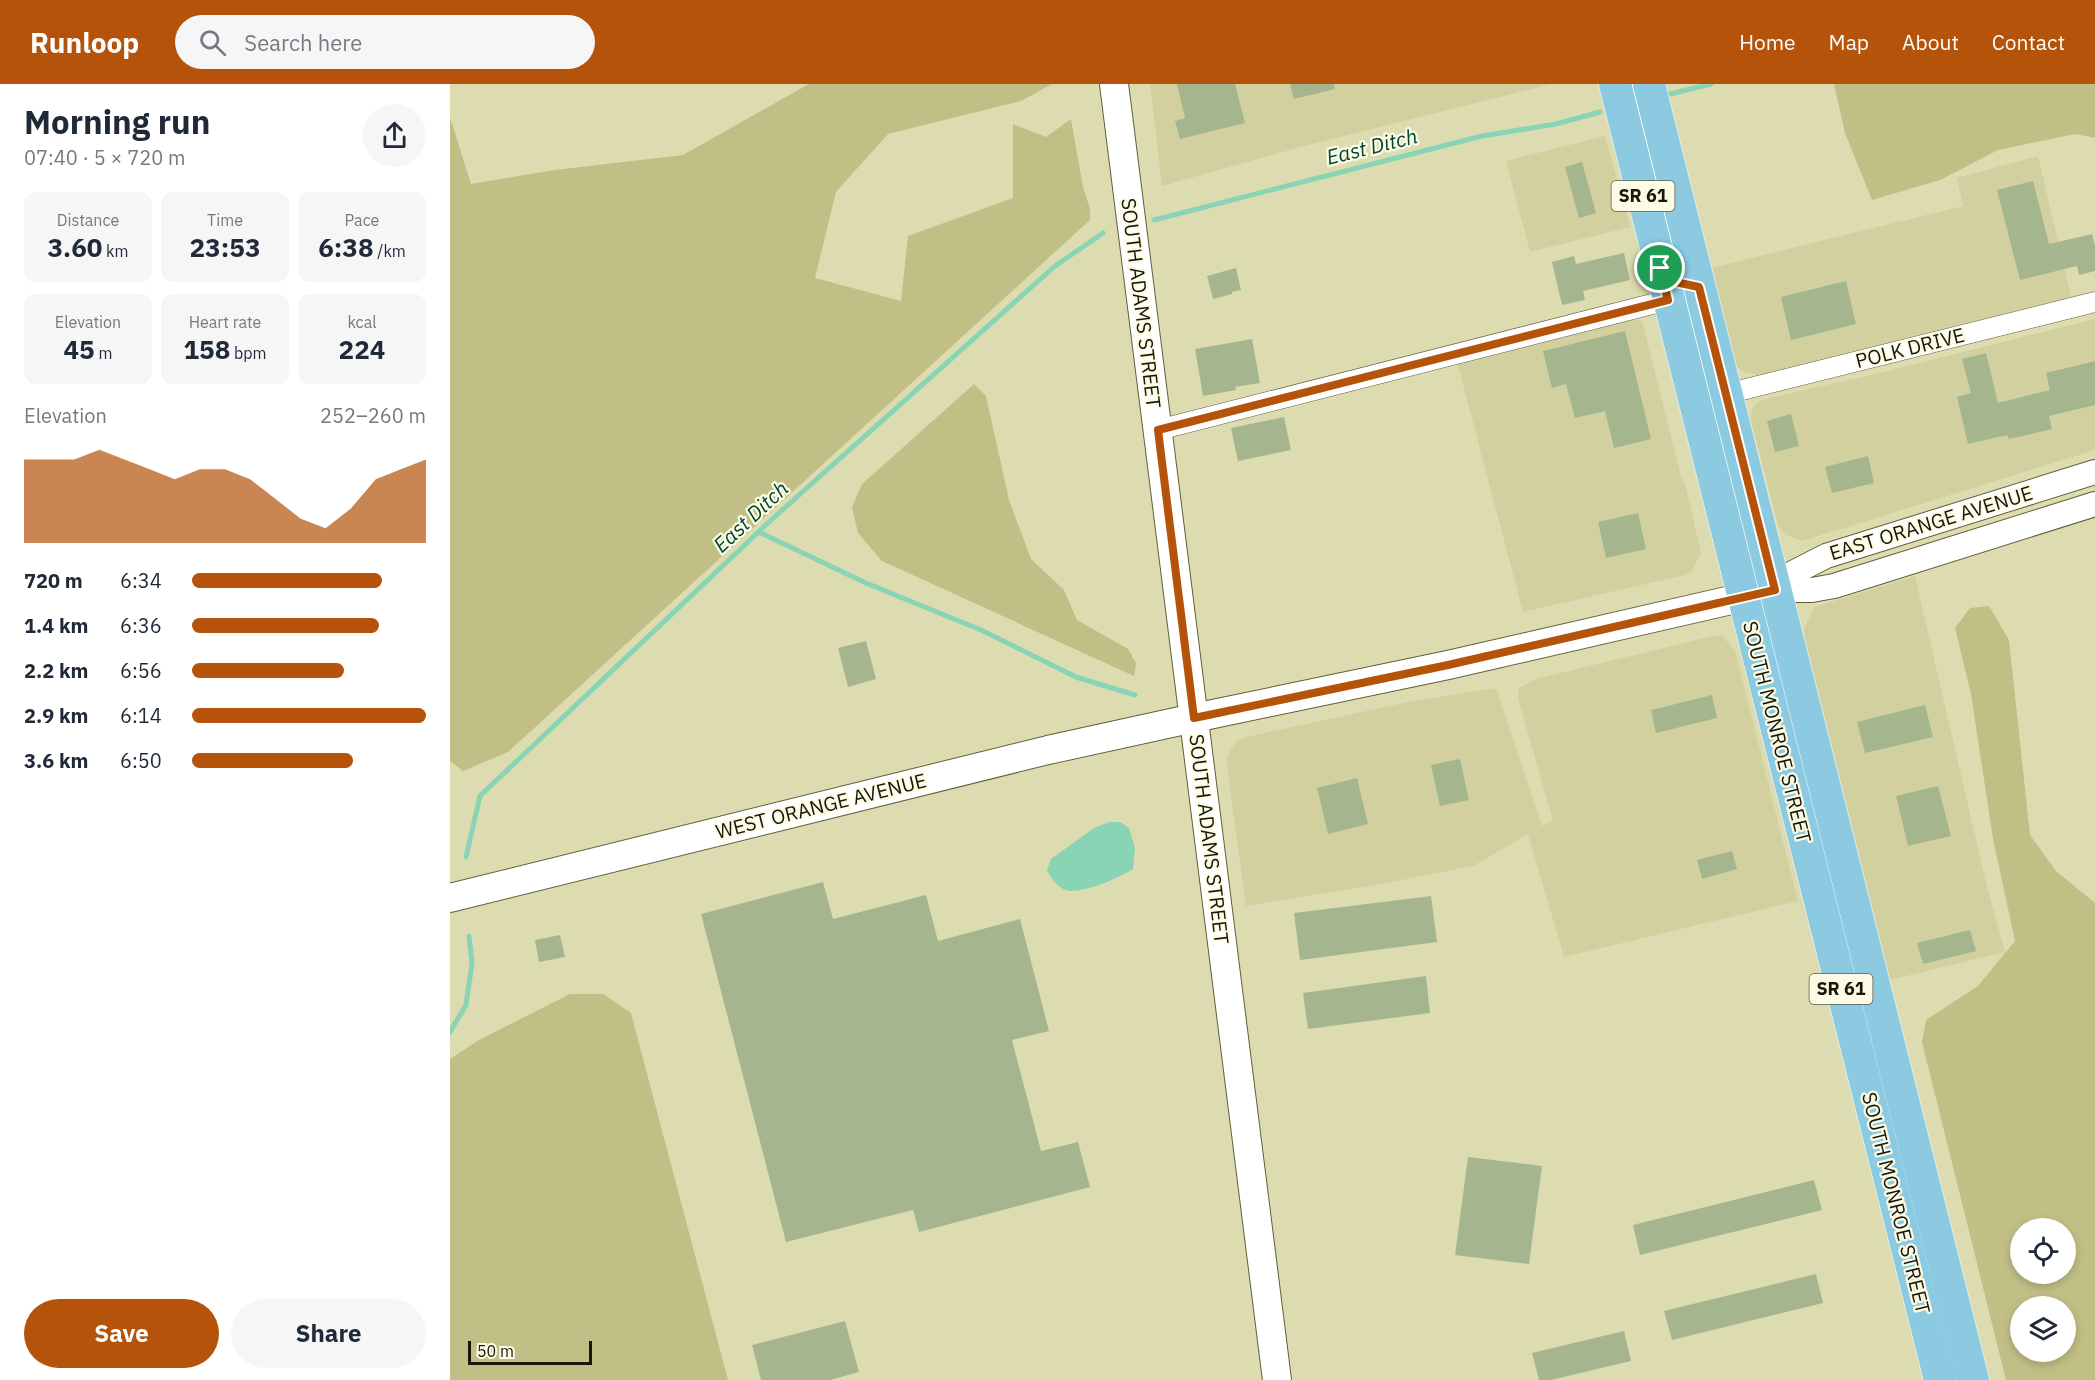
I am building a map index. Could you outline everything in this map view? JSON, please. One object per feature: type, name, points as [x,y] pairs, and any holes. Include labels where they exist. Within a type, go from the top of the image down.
[{"type":"main road","name":"SOUTH ADAMS STREET","points":[[1113,84],[1277,1380]]},
{"type":"main road","name":"SOUTH MONROE STREET","points":[[1615,84],[1742,598],[1940,1380]]},
{"type":"main road","name":"SOUTH MONROE STREET","points":[[1649,84],[1973,1380]]},
{"type":"main road","points":[[1660,268],[1675,282],[1699,287]]},
{"type":"main road","name":"EAST ORANGE AVENUE","points":[[1194,718],[1438,668],[1775,590]]},
{"type":"main road","name":"WEST ORANGE AVENUE","points":[[450,898],[1014,759],[1194,718]]},
{"type":"street","points":[[1158,430],[1668,300]]},
{"type":"street","name":"POLK DRIVE","points":[[1726,394],[2095,302]]},
{"type":"street","name":"EAST ORANGE AVENUE","points":[[1775,590],[1789,575],[1826,556],[2095,472]]},
{"type":"street","name":"EAST ORANGE AVENUE","points":[[1775,590],[1812,590],[1834,586],[2095,504]]},
{"type":"shaded area","points":[[809,84],[1052,84],[1021,101],[888,134],[836,192],[815,278],[901,301],[908,236],[1013,198],[1013,124],[1046,137],[1071,119],[1083,187],[1090,209],[1090,220],[508,752],[463,771],[450,761],[450,117],[471,184],[555,170],[683,155]]},
{"type":"shaded area","points":[[1150,84],[1551,84],[1297,148],[1162,186]]},
{"type":"shaded area","points":[[1834,84],[2095,84],[2095,138],[2075,134],[1998,150],[1940,180],[1872,200],[1845,133]]},
{"type":"shaded area","points":[[1605,136],[1630,227],[1530,252],[1506,161]]},
{"type":"shaded area","points":[[2038,156],[2071,297],[1759,375],[1744,372],[1736,367],[1711,268],[1963,206],[1957,178]]},
{"type":"shaded area","points":[[1621,319],[1642,321],[1701,553],[1692,571],[1685,575],[1523,612],[1457,362]]},
{"type":"shaded area","points":[[2095,319],[2095,450],[1802,541],[1786,535],[1778,525],[1750,418],[1754,406],[1761,400]]},
{"type":"shaded area","points":[[974,384],[986,396],[1009,500],[1031,559],[1064,590],[1077,620],[1128,649],[1136,663],[1134,676],[882,561],[858,533],[852,507],[862,484]]},
{"type":"shaded area","points":[[1915,576],[1986,883],[2005,952],[1890,980],[1804,628],[1815,607]]},
{"type":"shaded area","points":[[1989,606],[2009,640],[2030,835],[2056,871],[2095,903],[2095,1380],[2006,1380],[1922,1042],[1926,1020],[1978,986],[2015,941],[1993,839],[1971,694],[1955,628],[1970,608]]},
{"type":"shaded area","points":[[1713,636],[1722,636],[1734,649],[1736,655],[1798,901],[1564,957],[1528,834],[1473,866],[1376,885],[1246,906],[1227,767],[1227,756],[1237,741],[1246,737],[1408,702],[1496,688],[1542,826],[1553,820],[1518,698],[1519,688],[1536,679]]},
{"type":"shaded area","points":[[1109,822],[1120,822],[1129,828],[1135,848],[1133,869],[1112,880],[1086,889],[1071,891],[1060,887],[1053,881],[1047,870],[1051,859],[1094,828]]},
{"type":"shaded area","points":[[570,994],[603,994],[631,1013],[728,1380],[450,1380],[450,1059],[479,1040]]},
{"type":"building","points":[[1177,84],[1235,84],[1245,123],[1180,139],[1175,121],[1185,118]]},
{"type":"building","points":[[1290,84],[1334,84],[1335,89],[1294,99]]},
{"type":"building","points":[[1582,162],[1596,213],[1579,218],[1565,167]]},
{"type":"building","points":[[2033,181],[2049,244],[2092,234],[2095,246],[2095,271],[2079,275],[2077,266],[2020,280],[1997,190]]},
{"type":"building","points":[[1624,253],[1630,280],[1583,291],[1585,300],[1562,305],[1552,262],[1574,256],[1576,264]]},
{"type":"building","points":[[1236,268],[1241,290],[1213,299],[1207,276]]},
{"type":"building","points":[[1846,281],[1856,324],[1791,340],[1781,297]]},
{"type":"building","points":[[1625,331],[1651,439],[1614,448],[1605,411],[1575,418],[1566,384],[1552,388],[1543,351]]},
{"type":"building","points":[[1252,339],[1260,383],[1203,396],[1195,349]]},
{"type":"building","points":[[1986,353],[1998,403],[2050,390],[2046,373],[2095,361],[2095,405],[2049,416],[2052,429],[2009,439],[2007,435],[1968,444],[1957,397],[1971,393],[1962,359]]},
{"type":"building","points":[[1791,414],[1799,446],[1775,452],[1767,421]]},
{"type":"building","points":[[1284,417],[1291,450],[1238,461],[1231,428]]},
{"type":"building","points":[[1868,456],[1874,483],[1832,493],[1825,467]]},
{"type":"building","points":[[1638,513],[1646,549],[1606,558],[1598,522]]},
{"type":"building","points":[[866,641],[876,679],[848,687],[838,648]]},
{"type":"building","points":[[1712,695],[1717,718],[1656,733],[1651,710]]},
{"type":"building","points":[[1925,705],[1933,737],[1865,753],[1857,722]]},
{"type":"building","points":[[1460,759],[1469,800],[1440,806],[1431,765]]},
{"type":"building","points":[[1357,778],[1368,824],[1328,834],[1317,788]]},
{"type":"building","points":[[1938,786],[1951,836],[1908,846],[1896,796]]},
{"type":"building","points":[[1732,851],[1737,869],[1702,879],[1697,860]]},
{"type":"building","points":[[823,882],[833,919],[926,895],[938,941],[1020,919],[1049,1031],[1012,1040],[1041,1151],[1078,1142],[1090,1187],[919,1232],[913,1210],[786,1242],[701,914]]},
{"type":"building","points":[[1431,896],[1437,942],[1300,960],[1294,913]]},
{"type":"building","points":[[1970,930],[1976,951],[1923,964],[1917,943]]},
{"type":"building","points":[[560,935],[565,957],[539,962],[535,940]]},
{"type":"building","points":[[1426,976],[1430,1013],[1308,1029],[1303,993]]},
{"type":"building","points":[[1468,1157],[1542,1166],[1529,1264],[1455,1255]]},
{"type":"building","points":[[1814,1180],[1822,1210],[1640,1255],[1633,1225]]},
{"type":"building","points":[[1816,1274],[1823,1303],[1672,1340],[1664,1311]]},
{"type":"building","points":[[845,1321],[859,1372],[830,1380],[761,1380],[752,1345]]},
{"type":"building","points":[[1624,1331],[1631,1361],[1551,1380],[1539,1380],[1532,1353]]},
{"type":"waterway","name":"East Ditch","points":[[1670,94],[1711,84]]},
{"type":"waterway","name":"East Ditch","points":[[1154,220],[1482,136],[1556,124],[1600,112]]},
{"type":"waterway","name":"East Ditch","points":[[466,857],[480,796],[770,521],[1055,266],[1103,233]]},
{"type":"waterway","points":[[759,532],[866,583],[981,630],[1076,677],[1135,695]]},
{"type":"waterway","name":"East Ditch","points":[[450,1032],[466,1005],[472,963],[469,936]]},
{"type":"route","points":[[1660,268],[1675,282],[1699,287],[1775,590],[1448,665],[1194,718],[1158,430],[1668,300],[1660,268]]}]
